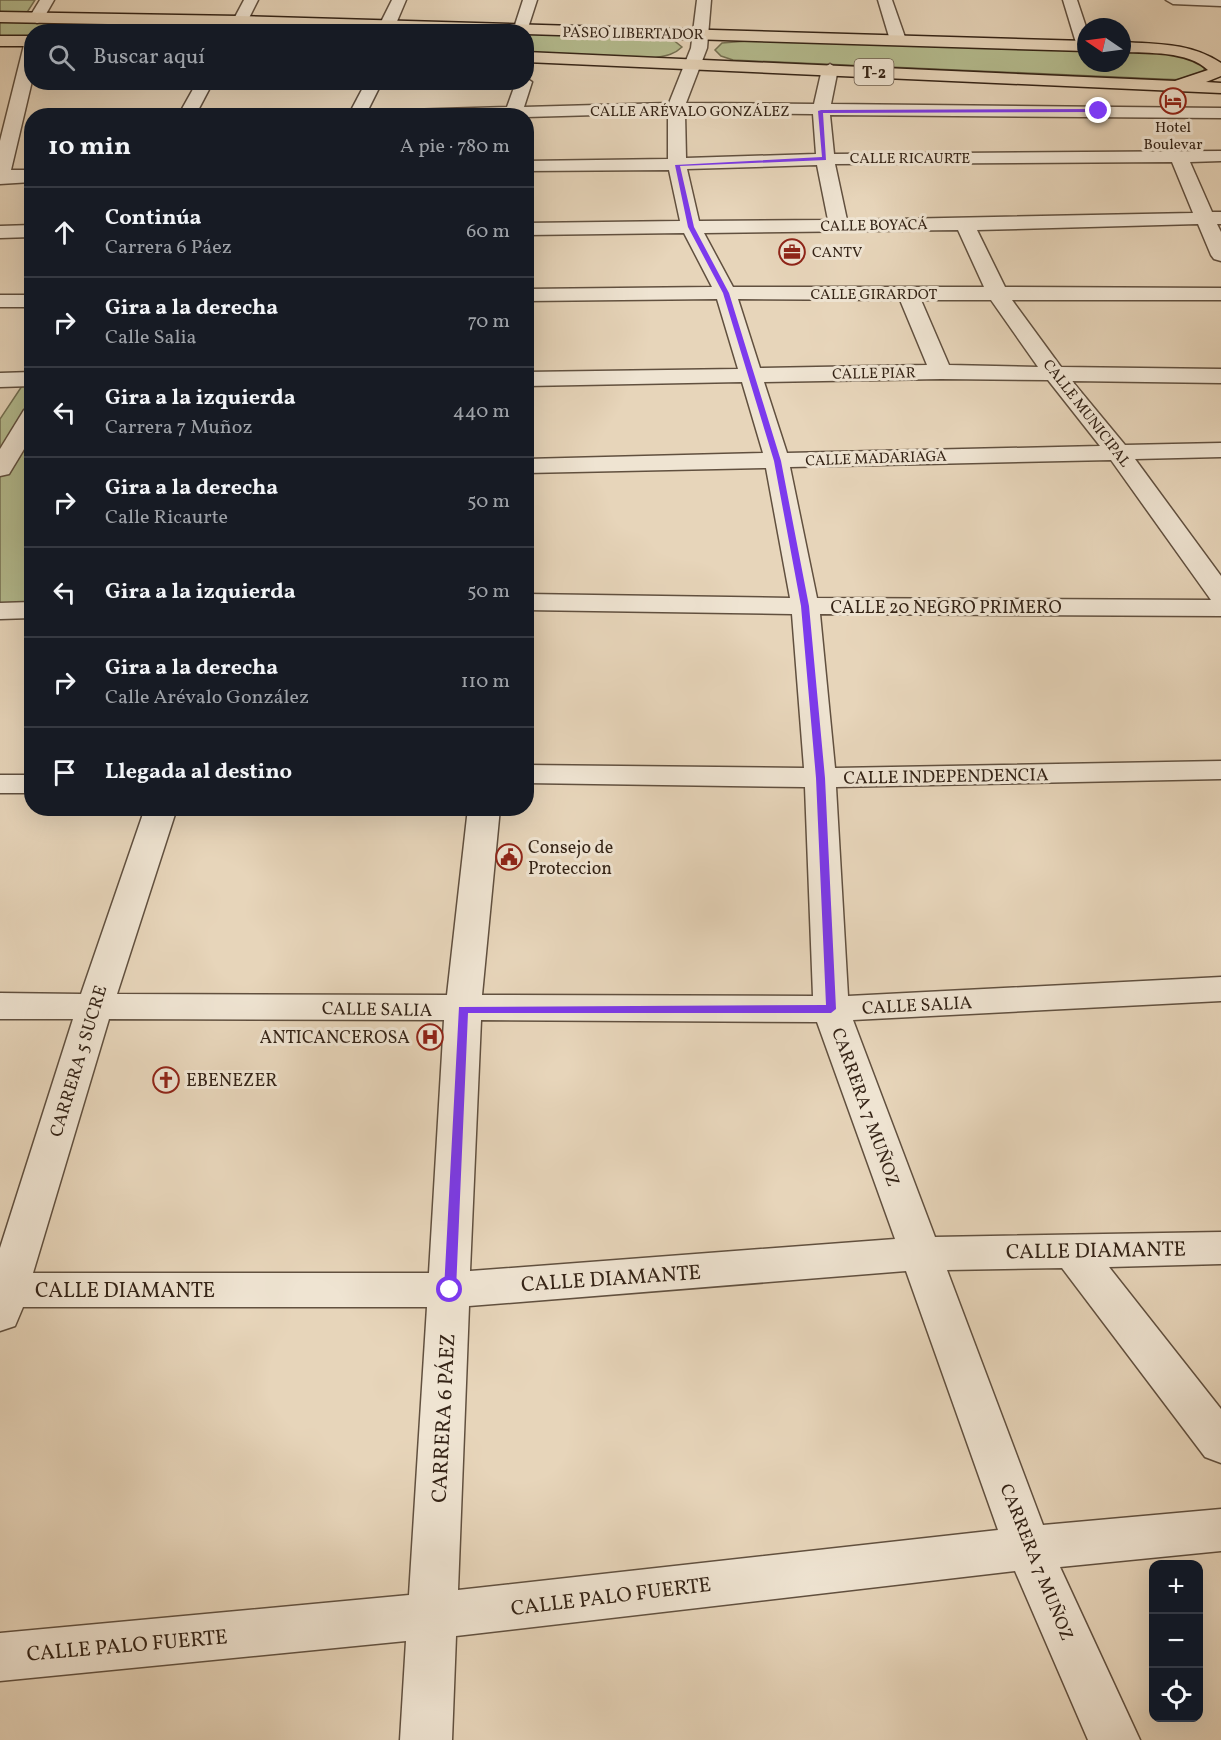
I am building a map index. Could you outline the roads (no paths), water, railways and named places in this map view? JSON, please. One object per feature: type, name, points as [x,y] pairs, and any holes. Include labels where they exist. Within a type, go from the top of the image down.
[{"type":"highway","name":"PASEO LIBERTADOR","points":[[0,17],[186,24]]},
{"type":"highway","name":"PASEO LIBERTADOR","points":[[534,31],[658,34],[741,65],[1221,88]]},
{"type":"highway","points":[[645,61],[672,56],[686,47],[673,37],[658,34]]},
{"type":"highway","name":"PASEO LIBERTADOR","points":[[534,57],[645,61],[749,37],[1077,46]]},
{"type":"highway","points":[[741,65],[716,57],[709,52],[709,47],[715,43],[749,37]]},
{"type":"highway","points":[[0,41],[24,42]]},
{"type":"highway","points":[[1131,48],[1221,51]]},
{"type":"highway","points":[[1155,49],[1190,56],[1210,62],[1216,67],[1216,72],[1195,81],[1167,85]]},
{"type":"street","points":[[37,18],[47,0]]},
{"type":"street","points":[[237,24],[251,0]]},
{"type":"street","points":[[388,24],[399,0]]},
{"type":"street","points":[[523,24],[530,0]]},
{"type":"street","name":"CARRERA 7 MUÑOZ","points":[[704,0],[698,49],[676,108],[677,165],[691,227],[726,293],[777,461],[805,606],[820,778],[831,1009],[1028,1548],[1114,1740]]},
{"type":"street","points":[[885,0],[898,40]]},
{"type":"street","points":[[1070,0],[1077,20]]},
{"type":"street","points":[[1173,0],[1221,2]]},
{"type":"street","points":[[24,69],[6,127],[1,177],[24,176]]},
{"type":"street","points":[[830,69],[821,111],[825,159],[839,226]]},
{"type":"street","points":[[1088,82],[1121,157]]},
{"type":"street","points":[[190,108],[201,90]]},
{"type":"street","points":[[360,108],[370,90]]},
{"type":"street","points":[[514,108],[521,90]]},
{"type":"street","name":"CALLE ARÉVALO GONZÁLEZ","points":[[534,113],[676,108],[1221,113]]},
{"type":"street","points":[[6,127],[24,126]]},
{"type":"street","name":"CALLE RICAURTE","points":[[534,166],[677,165],[825,159],[1221,156]]},
{"type":"street","points":[[1179,157],[1213,218],[1221,255]]},
{"type":"street","name":"CALLE BOYACÁ","points":[[534,229],[965,224],[1213,218]]},
{"type":"street","name":"CALLE MUNICIPAL","points":[[965,224],[998,295],[1053,372],[1117,451],[1221,595]]},
{"type":"street","points":[[0,232],[24,231]]},
{"type":"street","name":"CALLE GIRARDOT","points":[[534,295],[1221,294]]},
{"type":"street","points":[[909,295],[941,372]]},
{"type":"street","points":[[0,301],[24,301]]},
{"type":"street","name":"CALLE PIAR","points":[[534,379],[941,372],[1221,375]]},
{"type":"street","points":[[0,380],[24,379]]},
{"type":"street","points":[[1,468],[24,429]]},
{"type":"street","name":"CALLE MADARIAGA","points":[[534,466],[1221,450]]},
{"type":"street","points":[[1,468],[24,467]]},
{"type":"street","name":"CALLE 20 NEGRO PRIMERO","points":[[534,602],[1221,608]]},
{"type":"street","points":[[0,611],[24,610]]},
{"type":"street","name":"CALLE INDEPENDENCIA","points":[[534,774],[820,778],[1221,770]]},
{"type":"street","points":[[0,784],[24,784]]},
{"type":"street","name":"CARRERA 5 SUCRE","points":[[2,1298],[158,816]]},
{"type":"street","name":"CARRERA 6 PÁEZ","points":[[426,1740],[463,1010],[483,816]]},
{"type":"street","name":"CALLE SALIA","points":[[0,1006],[463,1010],[831,1009],[1221,989]]},
{"type":"street","name":"CALLE DIAMANTE","points":[[2,1298],[450,1290],[920,1254],[1221,1248]]},
{"type":"street","points":[[1072,1250],[1221,1443]]},
{"type":"street","name":"CALLE PALO FUERTE","points":[[0,1657],[431,1616],[1028,1548],[1221,1530]]},
{"type":"place","name":"Hotel Boulevar","points":[[1173,101]]},
{"type":"place","name":"CANTV","points":[[792,252]]},
{"type":"place","name":"Consejo de Proteccion","points":[[509,857]]},
{"type":"place","name":"ANTICANCEROSA","points":[[430,1037]]},
{"type":"place","name":"EBENEZER","points":[[166,1080]]}]
